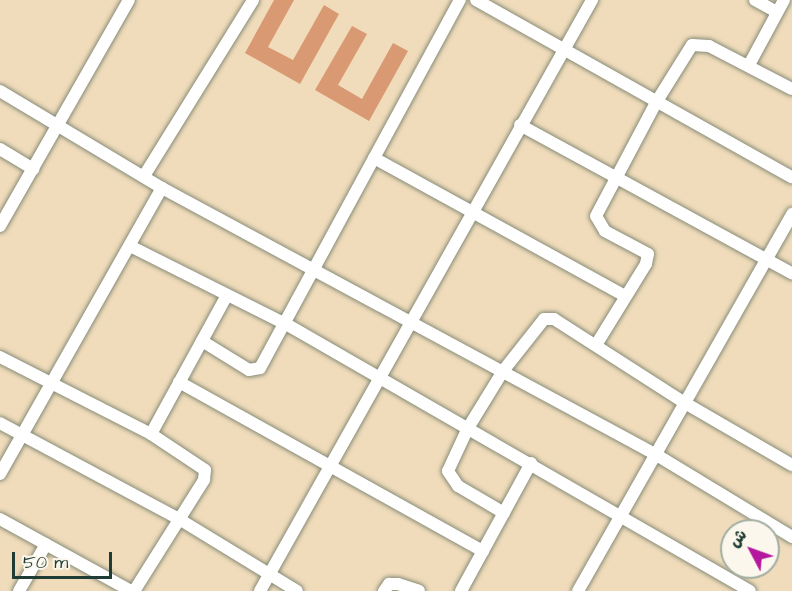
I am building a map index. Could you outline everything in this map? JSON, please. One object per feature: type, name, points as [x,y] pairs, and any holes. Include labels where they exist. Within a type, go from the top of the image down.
[{"type":"street","points":[[0,226],[129,0]]},
{"type":"street","points":[[144,176],[253,0]]},
{"type":"street","points":[[202,341],[256,371],[286,324],[313,269],[460,0]]},
{"type":"street","points":[[476,0],[792,177]]},
{"type":"street","points":[[260,591],[592,0]]},
{"type":"street","points":[[756,0],[777,12]]},
{"type":"street","points":[[749,65],[784,0]]},
{"type":"street","points":[[596,345],[646,264],[648,254],[599,226],[596,216],[657,101],[692,45],[700,43],[749,65],[792,89]]},
{"type":"street","points":[[0,91],[60,124],[162,188],[656,454],[792,537]]},
{"type":"street","points":[[520,126],[792,273]]},
{"type":"street","points":[[0,149],[33,169]]},
{"type":"street","points":[[374,158],[625,296]]},
{"type":"street","points":[[0,474],[22,434],[54,385],[132,247],[162,188]]},
{"type":"street","points":[[578,591],[792,214]]},
{"type":"street","points":[[132,247],[226,297],[286,324],[750,591]]},
{"type":"street","points":[[151,434],[226,297]]},
{"type":"street","points":[[504,513],[452,481],[448,471],[468,428],[503,371],[544,319],[554,319],[685,404],[792,465]]},
{"type":"street","points":[[0,357],[151,434],[205,470],[204,480],[133,591],[0,519]]},
{"type":"street","points":[[179,382],[483,551]]},
{"type":"street","points":[[0,423],[179,519],[297,591]]},
{"type":"street","points":[[461,591],[531,464]]},
{"type":"street","points":[[19,591],[45,543]]},
{"type":"street","points":[[384,591],[389,584],[398,584],[419,591]]},
{"type":"building","points":[[274,0],[294,0],[268,47],[293,60],[324,5],[339,14],[300,84],[245,53]]},
{"type":"building","points":[[352,26],[367,34],[338,85],[362,99],[393,43],[408,51],[369,121],[315,90]]}]
